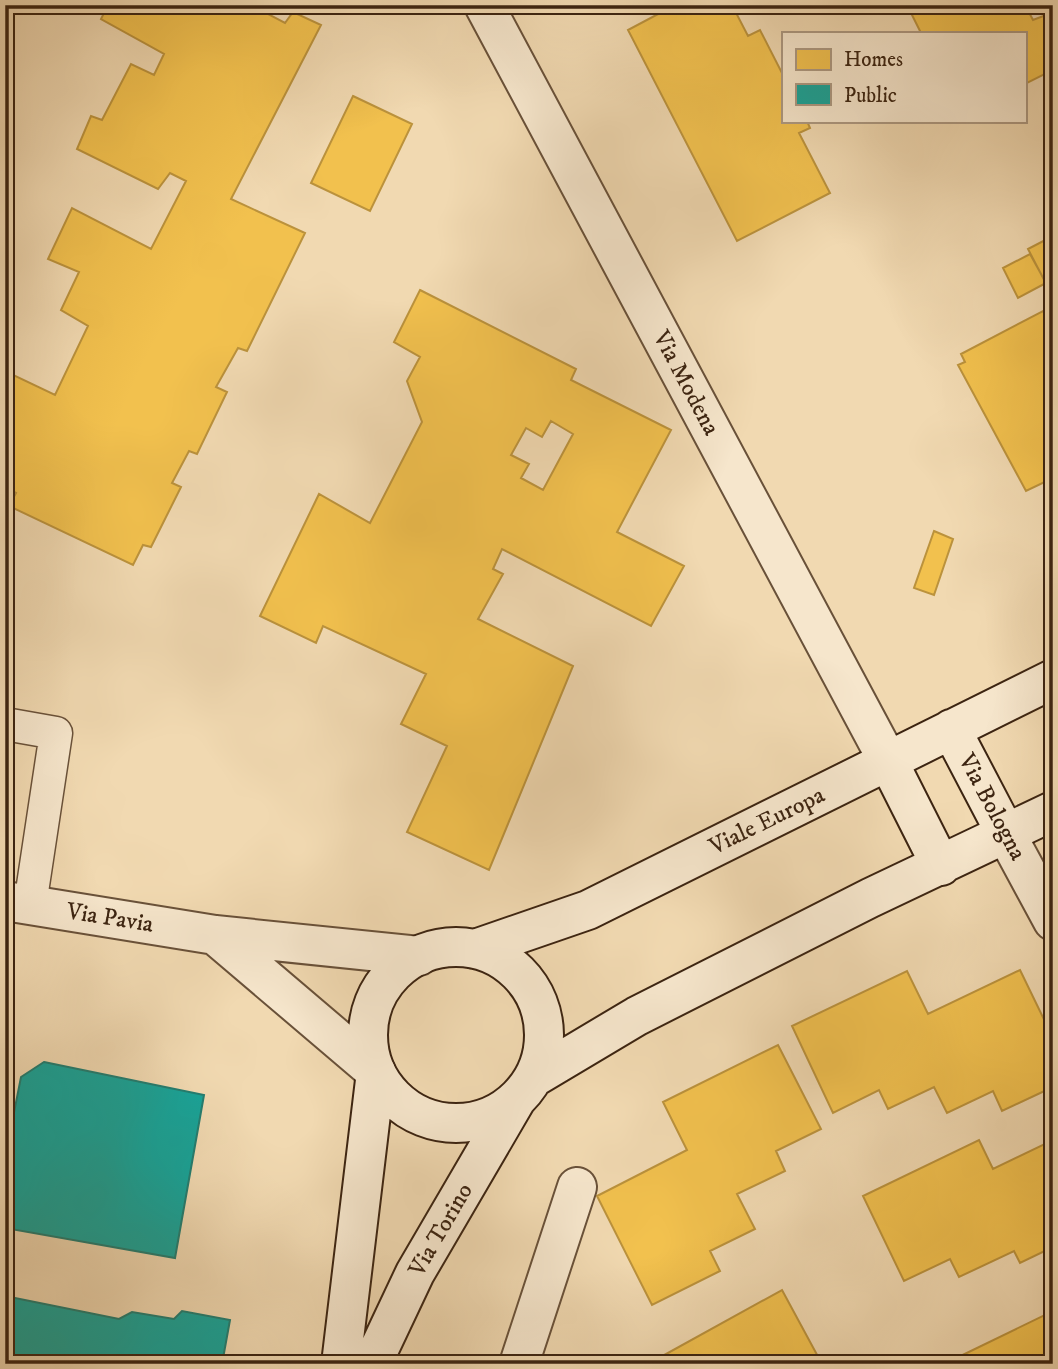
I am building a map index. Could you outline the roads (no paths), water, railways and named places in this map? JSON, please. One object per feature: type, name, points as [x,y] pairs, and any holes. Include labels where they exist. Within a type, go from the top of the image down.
[{"type":"street","name":"Via Modena","points":[[484,5],[888,761],[941,866]]},
{"type":"street","name":"Viale Europa","points":[[475,949],[588,910],[1053,679]]},
{"type":"street","name":"Via Bologna","points":[[951,729],[1053,922]]},
{"type":"street","points":[[524,1089],[542,1054],[544,1026],[537,999],[523,977],[501,960],[475,949],[446,947],[419,956],[396,971],[379,992],[369,1018],[368,1046],[376,1072],[391,1095],[413,1112],[438,1122],[466,1123],[493,1115],[524,1089],[637,1016],[870,898],[1053,811]]},
{"type":"street","name":"Via Pavia","points":[[18,903],[215,935],[419,956]]},
{"type":"street","points":[[215,935],[376,1072]]},
{"type":"street","points":[[341,1364],[376,1072]]},
{"type":"street","name":"Via Torino","points":[[372,1364],[415,1273],[524,1089]]},
{"type":"street","points":[[519,1364],[577,1187]]},
{"type":"lane","points":[[5,724],[56,733],[18,903]]}]
